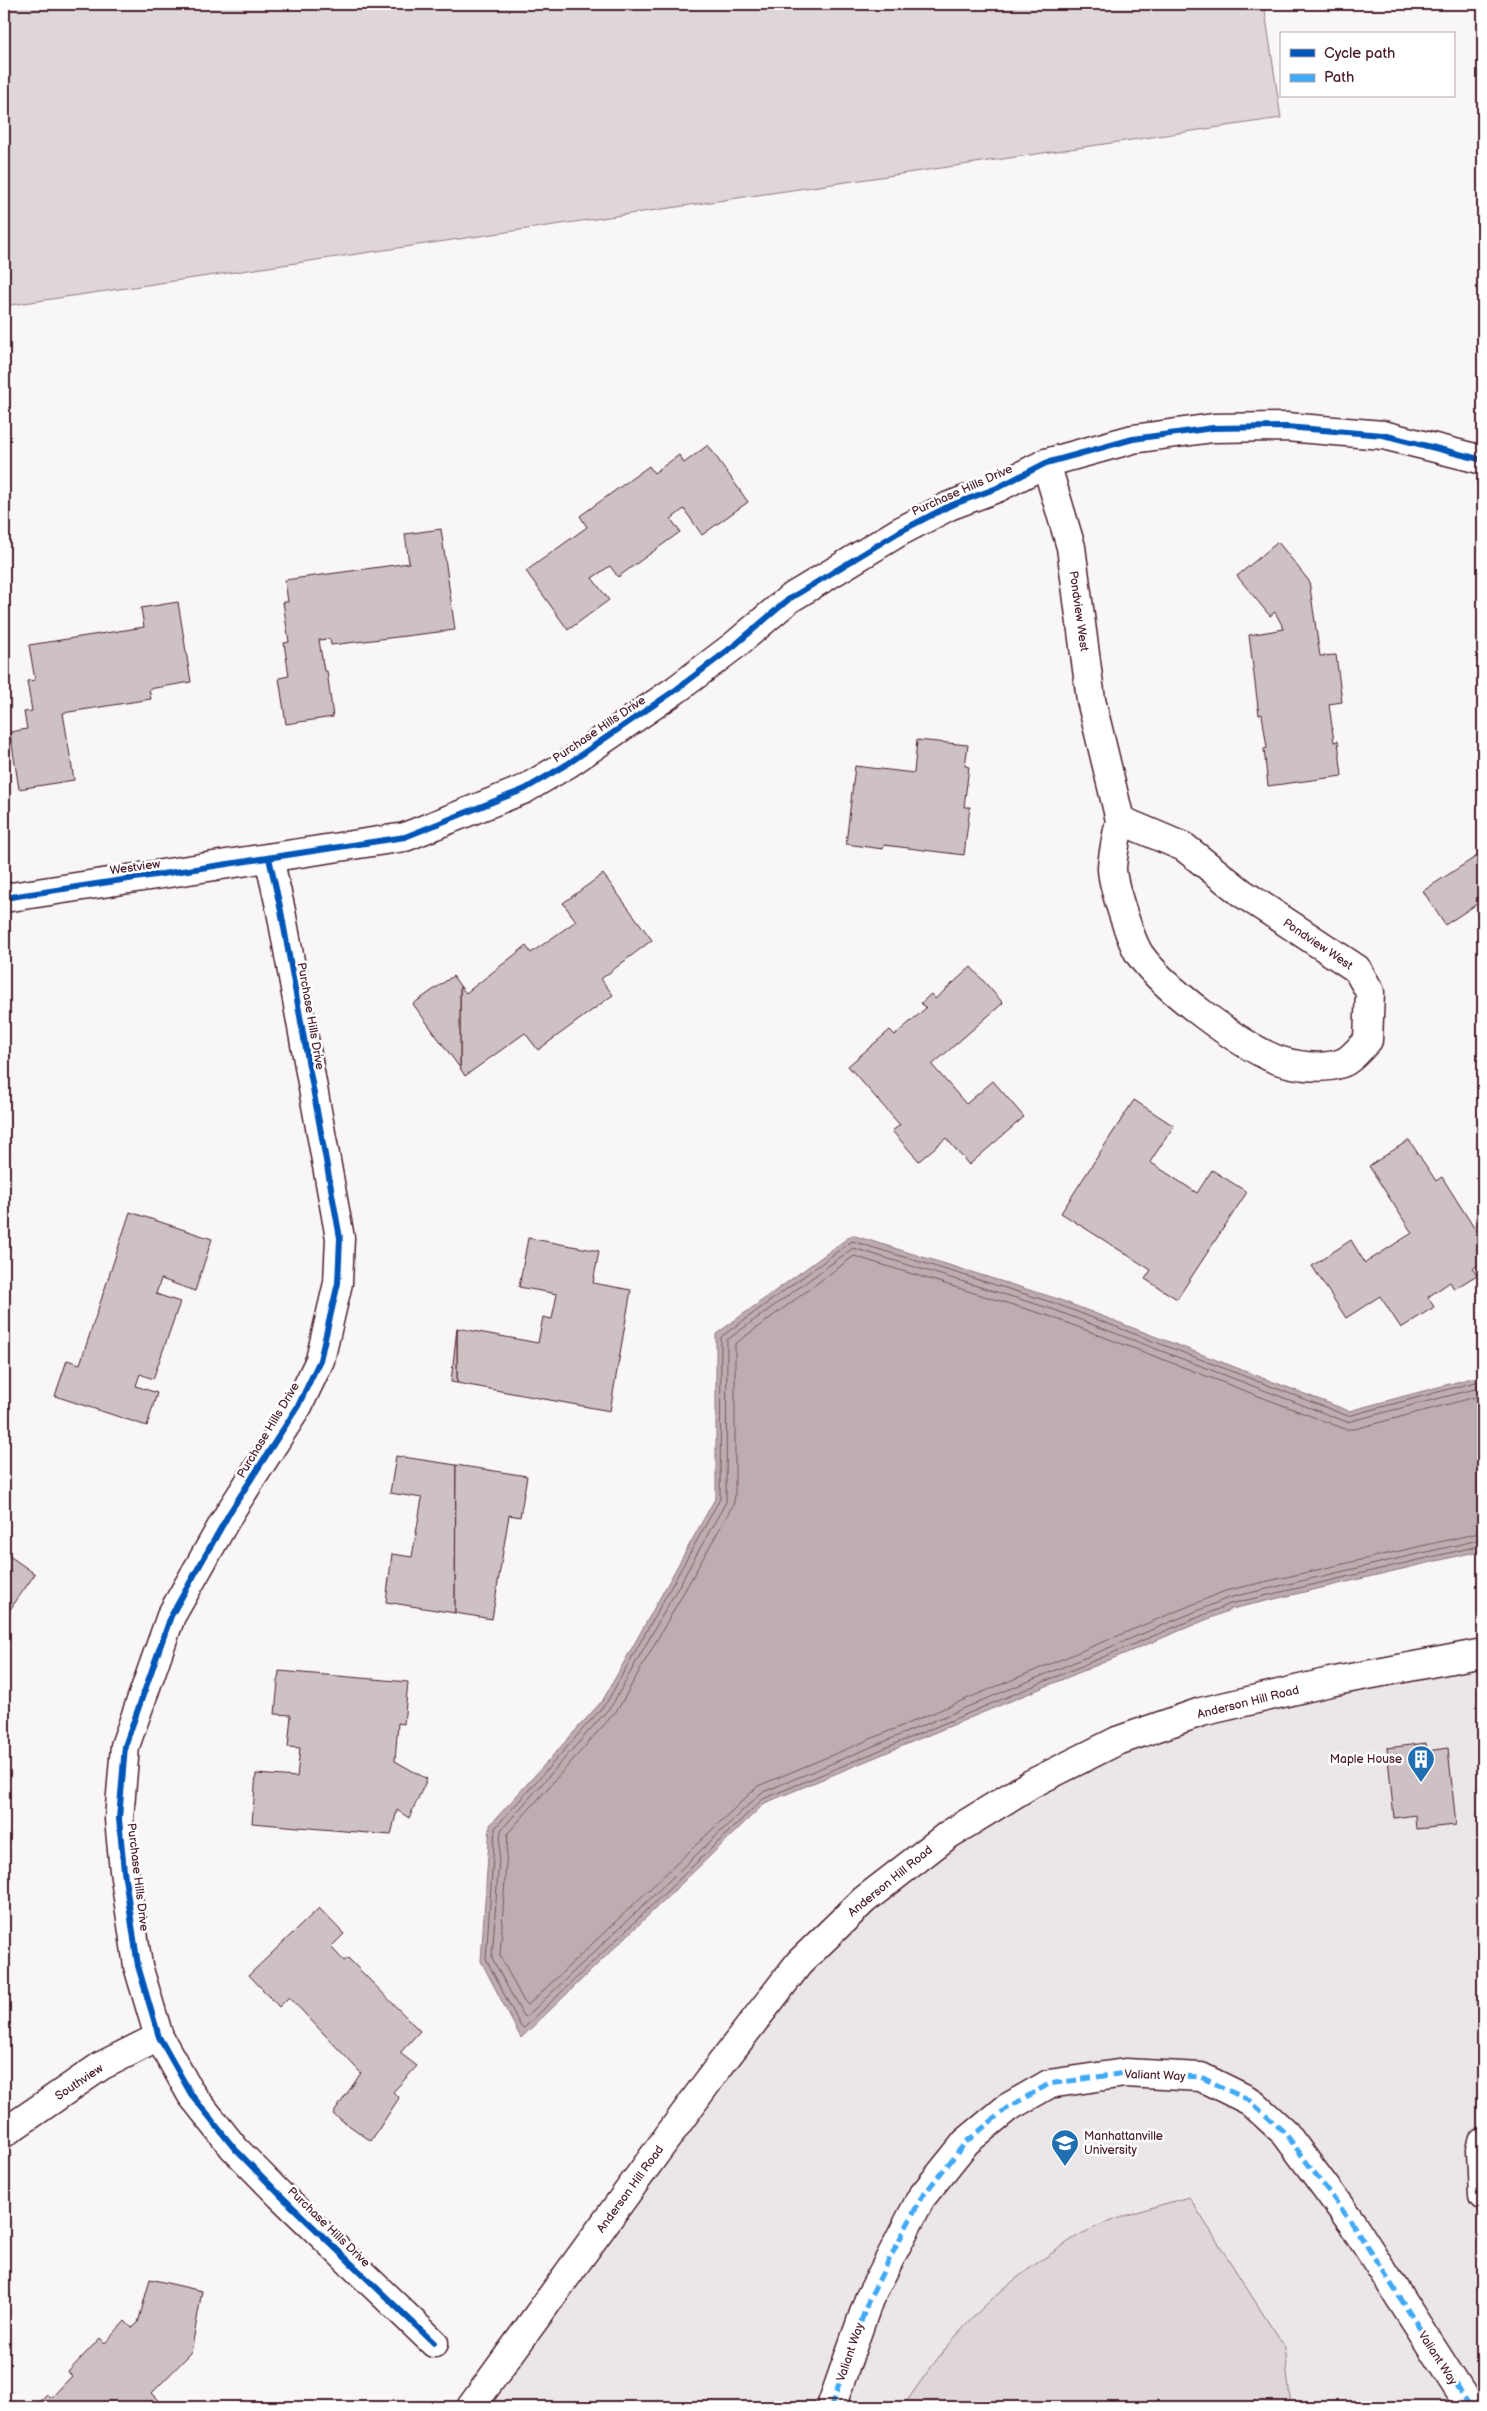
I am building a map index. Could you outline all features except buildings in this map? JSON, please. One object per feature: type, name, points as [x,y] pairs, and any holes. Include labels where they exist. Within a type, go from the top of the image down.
[{"type":"street","name":"Purchase Hills Drive","points":[[434,2344],[234,2148],[191,2094],[158,2037],[138,1966],[124,1871],[119,1819],[125,1746],[170,1616],[230,1512],[298,1406],[320,1360],[338,1283],[340,1238],[269,858],[405,837],[525,789],[569,763],[677,689],[735,645],[789,599],[899,532],[949,506],[997,488],[1046,463],[1133,439],[1213,428],[1286,427],[1383,435],[1483,460]]},
{"type":"street","name":"Pondview West","points":[[1046,463],[1070,547],[1091,700],[1120,820],[1112,870],[1126,922],[1140,954],[1163,980],[1219,1026],[1274,1058],[1295,1065],[1322,1066],[1344,1063],[1368,1040],[1370,992],[1357,969],[1242,893],[1184,847],[1120,820]]},
{"type":"street","name":"Westview","points":[[4,898],[269,858]]},
{"type":"street","name":"Anderson Hill Road","points":[[471,2407],[720,2065],[799,1963],[864,1900],[948,1835],[1031,1784],[1117,1740],[1201,1712],[1330,1682],[1483,1653]]},
{"type":"street","name":"Southview","points":[[4,2133],[101,2066],[158,2037]]},
{"type":"street","name":"Valiant Way","points":[[831,2407],[869,2299],[921,2198],[966,2142],[1007,2108],[1049,2084],[1125,2073],[1201,2077],[1250,2101],[1285,2133],[1352,2223],[1470,2407]]},
{"type":"street","points":[[1483,2141],[1481,2150],[1483,2196]]},
{"type":"shaded area","points":[[4,4],[1264,4],[1281,118],[4,306]]},
{"type":"shaded area","name":"Manhattanville University","points":[[1483,1653],[1483,2407],[471,2407],[799,1963],[948,1835],[1117,1741]]},
{"type":"shaded area","points":[[1189,2197],[1284,2347],[1291,2407],[903,2407],[951,2342],[968,2323],[1026,2271],[1081,2234],[1107,2222]]},
{"type":"water","points":[[852,1235],[1055,1298],[1349,1411],[1483,1375],[1483,1550],[1232,1609],[765,1803],[521,2038],[481,1961],[490,1825],[603,1700],[716,1497],[716,1334]]},
{"type":"marked path","points":[[831,2407],[869,2299],[921,2198],[966,2142],[1007,2108],[1049,2084],[1125,2073],[1201,2077],[1250,2101],[1285,2133],[1352,2223],[1470,2407]]},
{"type":"cycle path","points":[[4,898],[405,837],[525,789],[569,763],[677,689],[735,645],[789,599],[899,532],[949,506],[997,488],[1046,463],[1133,439],[1213,428],[1286,427],[1383,435],[1483,460]]},
{"type":"cycle path","points":[[269,858],[281,911],[340,1238],[338,1283],[320,1360],[298,1406],[230,1512],[171,1616],[125,1746],[119,1819],[124,1871],[138,1966],[159,2037],[191,2094],[234,2148],[280,2195],[434,2343]]},
{"type":"place","name":"Maple House","points":[[1421,1783]]},
{"type":"place","name":"Manhattanville University","points":[[1065,2167]]}]
